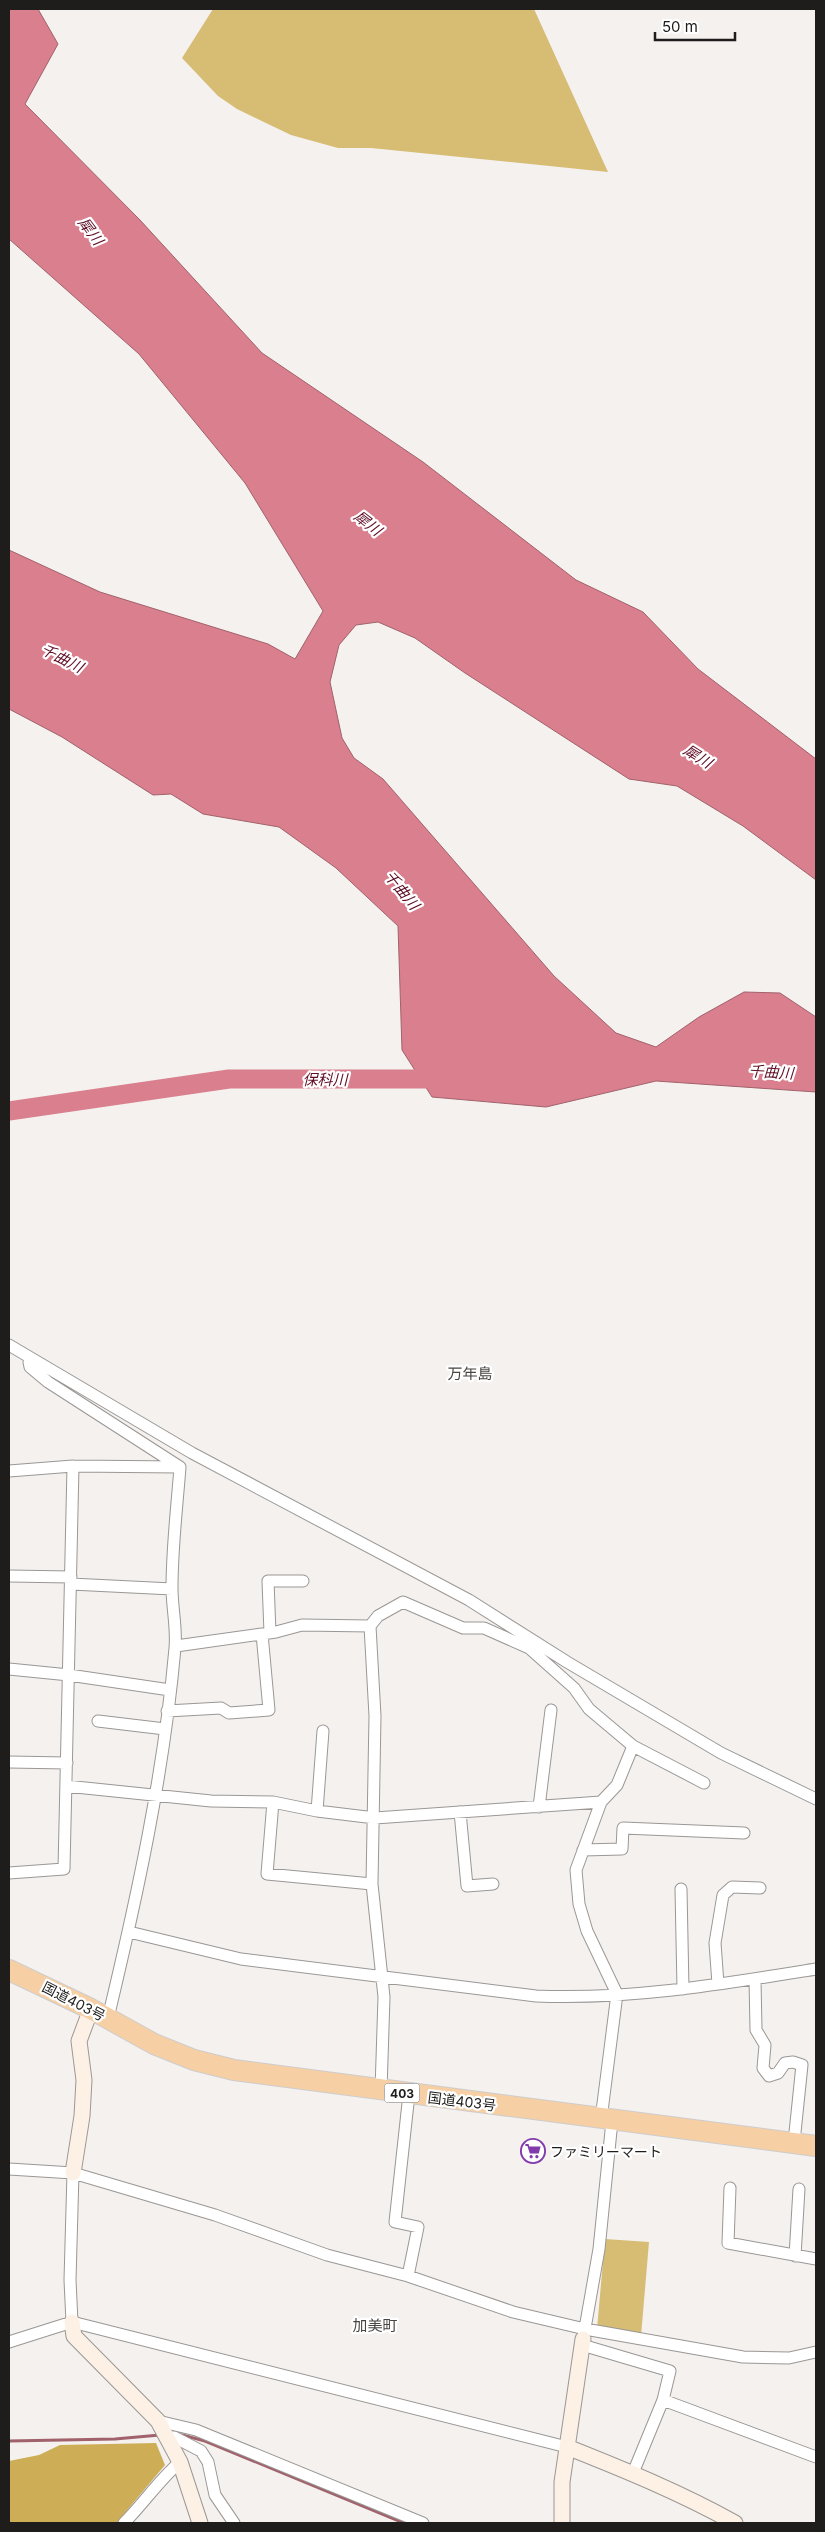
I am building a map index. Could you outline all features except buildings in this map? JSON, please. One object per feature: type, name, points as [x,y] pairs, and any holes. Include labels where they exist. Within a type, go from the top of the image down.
[{"type":"highway","name":"国道403号","points":[[9,1970],[100,2013],[154,2044],[194,2060],[234,2070],[816,2146]]},
{"type":"street","points":[[9,1345],[28,1359],[192,1453],[469,1600],[532,1644],[720,1753],[816,1799]]},
{"type":"street","points":[[28,1359],[30,1367],[48,1382],[180,1467]]},
{"type":"street","points":[[9,1471],[73,1466],[180,1467]]},
{"type":"street","points":[[9,1873],[64,1869],[73,1466]]},
{"type":"street","points":[[180,1467],[173,1550],[172,1589],[176,1646],[155,1796],[129,1932],[100,2013],[80,2041],[84,2080],[82,2116],[73,2173],[70,2270],[74,2336],[158,2421],[180,2462],[200,2523]]},
{"type":"street","points":[[9,1576],[172,1589]]},
{"type":"street","points":[[167,1711],[221,1708],[229,1713],[269,1710],[266,1633],[268,1581],[302,1582]]},
{"type":"street","points":[[381,2090],[384,2039],[382,1977],[372,1884],[375,1818],[375,1716],[370,1626],[378,1616],[403,1602],[463,1628],[484,1628],[532,1644],[574,1688],[589,1709],[633,1746],[704,1783]]},
{"type":"street","points":[[176,1646],[266,1633],[302,1625],[370,1626]]},
{"type":"street","points":[[9,1670],[69,1674],[170,1690]]},
{"type":"street","points":[[538,1807],[551,1710]]},
{"type":"street","points":[[98,1721],[164,1729]]},
{"type":"street","points":[[318,1811],[324,1731]]},
{"type":"street","points":[[562,2523],[562,2482],[599,2249],[606,2120],[617,1994],[587,1931],[579,1904],[576,1870],[601,1802],[618,1785],[633,1746]]},
{"type":"street","points":[[9,1762],[67,1763]]},
{"type":"street","points":[[66,1786],[211,1801],[273,1802],[318,1811],[375,1818],[601,1802]]},
{"type":"street","points":[[273,1802],[267,1874],[372,1884]]},
{"type":"street","points":[[460,1812],[467,1886],[494,1884]]},
{"type":"street","points":[[583,1850],[622,1849],[623,1828],[744,1834]]},
{"type":"street","points":[[718,1984],[715,1943],[723,1895],[732,1887],[760,1888]]},
{"type":"street","points":[[681,1889],[683,1989]]},
{"type":"street","points":[[129,1932],[241,1959],[536,1996],[577,1998],[617,1994],[646,1994],[816,1969]]},
{"type":"street","points":[[755,1979],[756,2030],[765,2045],[762,2068],[769,2076],[778,2073],[785,2063],[793,2062],[802,2065],[794,2142]]},
{"type":"street","points":[[408,2276],[418,2227],[395,2222],[410,2094]]},
{"type":"street","points":[[9,2169],[73,2173],[215,2215],[327,2254],[408,2276],[513,2312],[670,2371],[663,2400],[633,2473]]},
{"type":"street","points":[[730,2188],[728,2243],[816,2260]]},
{"type":"street","points":[[795,2256],[800,2189]]},
{"type":"street","points":[[9,2342],[72,2322],[567,2447],[633,2473],[693,2500],[735,2523]]},
{"type":"street","points":[[584,2338],[742,2357],[789,2358],[816,2352]]},
{"type":"street","points":[[663,2400],[816,2457]]},
{"type":"street","points":[[158,2421],[196,2430],[423,2523]]},
{"type":"street","points":[[167,2437],[174,2437],[201,2451],[208,2462],[215,2495],[234,2523]]},
{"type":"street","points":[[124,2523],[141,2506],[163,2477],[180,2462]]},
{"type":"shaded area","points":[[213,9],[534,9],[608,172],[371,148],[338,148],[291,135],[237,109],[218,96],[182,58]]},
{"type":"shaded area","points":[[605,2239],[649,2242],[641,2336],[597,2329]]},
{"type":"shaded area","points":[[156,2443],[165,2465],[123,2515],[121,2523],[9,2523],[9,2461],[39,2455],[60,2445]]},
{"type":"water","points":[[9,9],[38,9],[58,44],[25,104],[140,220],[262,353],[423,462],[576,580],[643,612],[698,669],[816,759],[816,880],[743,826],[677,786],[629,779],[465,673],[415,638],[378,622],[356,625],[339,645],[330,682],[342,738],[354,758],[383,779],[554,976],[616,1033],[656,1047],[699,1017],[744,992],[780,993],[816,1017],[816,1092],[656,1081],[546,1107],[432,1097],[402,1050],[398,926],[336,868],[279,827],[203,814],[171,794],[153,795],[62,737],[9,709],[9,550],[100,592],[268,644],[295,659],[323,611],[245,483],[139,354],[9,239]]},
{"type":"waterway","name":"保科川","points":[[9,1111],[229,1079],[445,1079]]},
{"type":"waterway","points":[[9,2441],[115,2439],[160,2435]]},
{"type":"waterway","points":[[182,2435],[205,2441],[404,2523]]},
{"type":"place","name":"ファミリーマート","points":[[533,2151]]},
{"type":"district","name":"万年島","points":[[470,1373]]},
{"type":"district","name":"加美町","points":[[375,2325]]},
{"type":"water label","name":"犀川","points":[[91,231]]},
{"type":"water label","name":"犀川","points":[[368,523]]},
{"type":"water label","name":"千曲川","points":[[62,658]]},
{"type":"water label","name":"犀川","points":[[698,756]]},
{"type":"water label","name":"千曲川","points":[[402,890]]},
{"type":"water label","name":"千曲川","points":[[771,1072]]}]
